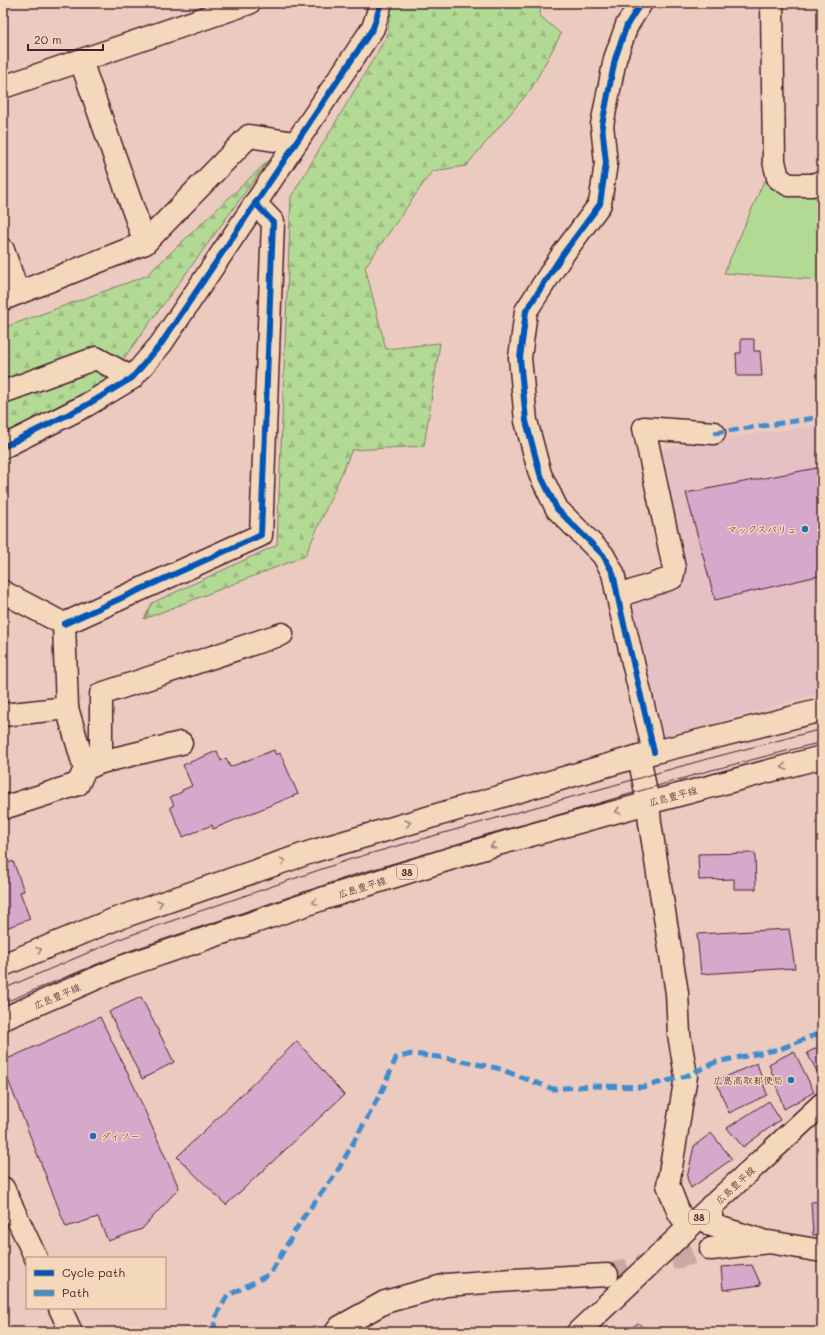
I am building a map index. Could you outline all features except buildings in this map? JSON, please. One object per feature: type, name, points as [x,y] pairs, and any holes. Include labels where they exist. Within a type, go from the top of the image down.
[{"type":"street","points":[[3,87],[249,3]]},
{"type":"street","points":[[3,447],[85,406],[132,378],[161,344],[373,28],[381,3]]},
{"type":"street","points":[[641,3],[627,25],[615,59],[602,125],[606,163],[600,204],[563,254],[526,310],[520,358],[526,421],[540,474],[557,509],[603,555],[613,573],[618,596],[647,754],[648,803],[651,830],[677,993],[679,1034],[686,1076],[668,1185],[679,1213],[689,1227]]},
{"type":"street","points":[[772,3],[774,161],[778,178],[790,185],[812,185],[822,182]]},
{"type":"street","points":[[81,60],[145,244]]},
{"type":"street","points":[[3,250],[10,296],[145,244],[249,136],[295,143]]},
{"type":"street","points":[[64,624],[261,535],[273,222],[255,203]]},
{"type":"street","points":[[3,392],[96,358],[132,378]]},
{"type":"street","points":[[618,596],[672,578],[674,568],[644,428],[714,433]]},
{"type":"street","points":[[3,592],[64,624]]},
{"type":"street","points":[[64,624],[67,708],[93,766]]},
{"type":"street","points":[[3,808],[78,784],[93,766],[101,694],[282,634]]},
{"type":"street","points":[[3,715],[67,708]]},
{"type":"street","points":[[3,965],[112,920],[314,851],[647,754],[822,710]]},
{"type":"street","points":[[93,766],[181,743]]},
{"type":"street","name":"広島豊平線","points":[[3,1019],[122,967],[318,901],[494,845],[822,757]]},
{"type":"street","name":"広島豊平線","points":[[578,1332],[711,1206],[822,1104]]},
{"type":"street","points":[[3,1188],[36,1257]]},
{"type":"street","points":[[711,1206],[711,1225],[769,1242],[822,1251]]},
{"type":"street","points":[[711,1249],[769,1242]]},
{"type":"street","points":[[336,1332],[340,1327],[385,1302],[446,1285],[608,1275]]},
{"type":"street","points":[[60,1309],[71,1332]]},
{"type":"shaded area","points":[[822,425],[822,692],[665,737],[632,602],[677,586],[658,450],[735,437]]},
{"type":"green space","points":[[392,3],[541,3],[540,16],[561,34],[531,89],[466,166],[432,171],[365,267],[386,349],[440,343],[424,446],[352,450],[305,556],[144,619],[152,603],[277,545],[291,197],[387,36]]},
{"type":"green space","points":[[268,161],[108,380],[3,434],[3,328],[146,276]]},
{"type":"green space","points":[[764,181],[794,195],[822,189],[822,280],[724,273]]},
{"type":"tunnel","points":[[607,1275],[711,1249]]},
{"type":"tram line","points":[[3,989],[125,937],[351,859],[707,759],[822,729]]},
{"type":"tram line","points":[[3,1003],[129,951],[357,874],[708,771],[822,742]]},
{"type":"marked path","points":[[714,433],[822,417]]},
{"type":"marked path","points":[[215,1332],[214,1320],[227,1296],[270,1274],[302,1219],[337,1172],[382,1091],[396,1058],[412,1054],[446,1058],[497,1068],[553,1089],[591,1086],[643,1087],[686,1076],[716,1062],[780,1049],[815,1035],[822,1030]]},
{"type":"cycle path","points":[[3,447],[85,406],[132,378],[161,344],[373,28],[381,3]]},
{"type":"cycle path","points":[[641,3],[627,25],[615,59],[602,125],[606,163],[600,204],[563,254],[526,311],[520,358],[526,421],[540,474],[557,509],[603,555],[613,573],[654,752]]},
{"type":"cycle path","points":[[64,624],[261,535],[273,222],[255,203]]},
{"type":"place","name":"マックスバリュ","points":[[805,529]]},
{"type":"place","name":"広島高取郵便局","points":[[791,1080]]},
{"type":"place","name":"ダイソー","points":[[93,1136]]}]
